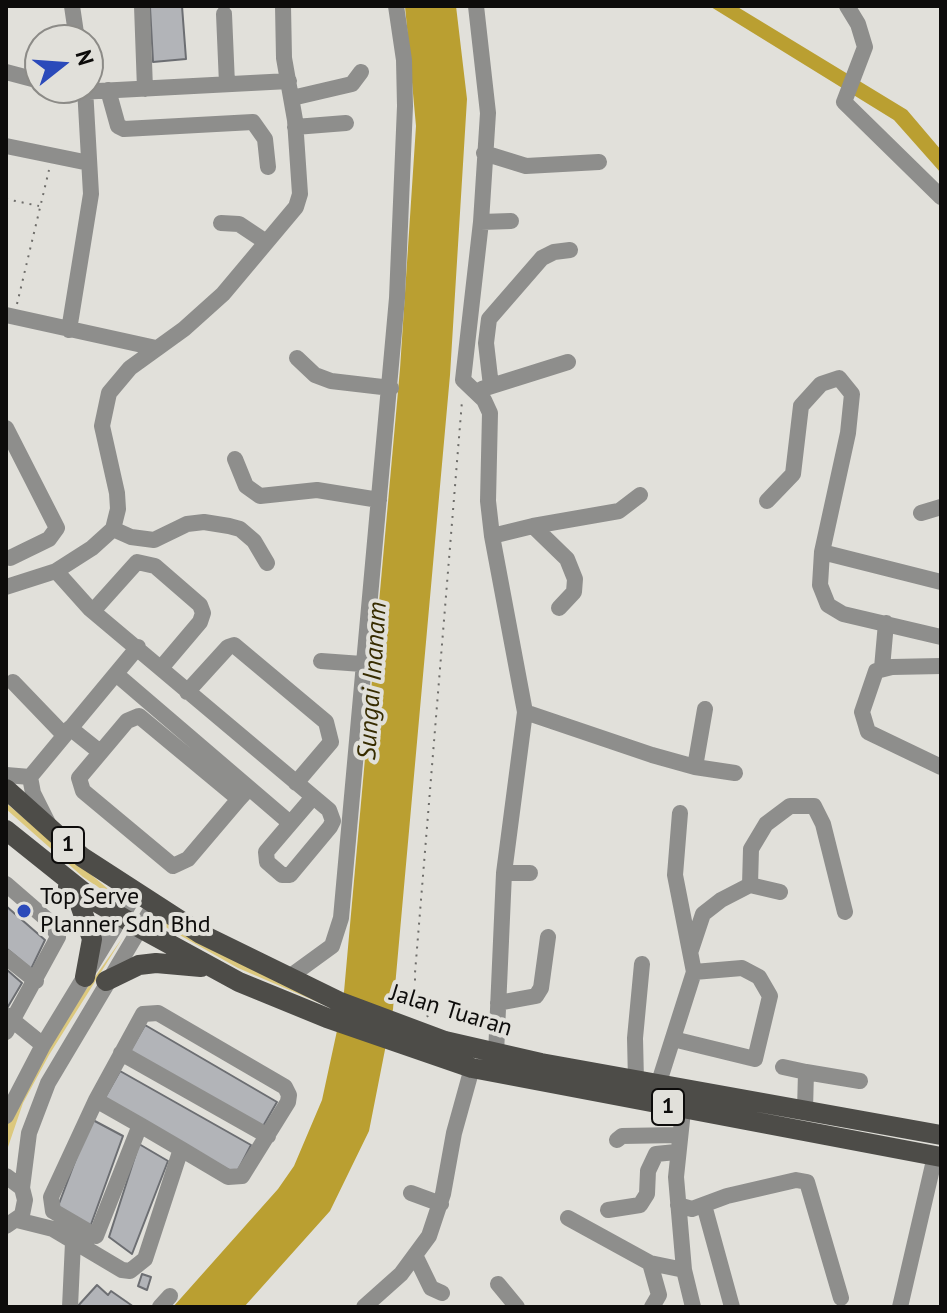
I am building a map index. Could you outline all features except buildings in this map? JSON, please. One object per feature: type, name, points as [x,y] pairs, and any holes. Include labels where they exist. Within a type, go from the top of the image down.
[{"type":"main road","name":"Jalan Tuaran","points":[[6,789],[54,833],[135,894],[201,934],[288,978],[332,1010]]},
{"type":"main road","name":"Jalan Tuaran","points":[[6,830],[55,871],[121,917],[209,968],[402,1034],[472,1068],[683,1111],[938,1157]]},
{"type":"main road","points":[[55,871],[79,902],[87,920],[92,939],[85,977]]},
{"type":"main road","points":[[106,981],[139,965],[156,963],[209,968]]},
{"type":"main road","name":"Jalan Tuaran","points":[[402,1034],[636,1081],[659,1082],[941,1135]]},
{"type":"main road","points":[[805,1110],[811,1124],[838,1130],[855,1142]]},
{"type":"street","points":[[142,6],[145,89]]},
{"type":"street","points":[[6,587],[56,571],[92,548],[113,529],[118,509],[102,426],[109,393],[124,374],[223,294],[299,200],[283,6]]},
{"type":"street","points":[[288,978],[332,946],[338,935],[391,388],[405,106],[404,60],[396,6]]},
{"type":"street","points":[[476,6],[488,92],[476,386],[490,413],[488,501],[492,536],[525,712],[504,873],[496,1054]]},
{"type":"street","points":[[847,6],[864,38],[865,47],[844,102],[941,197]]},
{"type":"street","points":[[224,14],[227,84]]},
{"type":"street","points":[[104,90],[227,84],[290,89],[352,84],[361,72]]},
{"type":"street","points":[[108,90],[118,126],[124,129],[253,122],[265,139],[268,167]]},
{"type":"street","points":[[69,330],[91,194],[87,104]]},
{"type":"street","points":[[295,127],[346,123]]},
{"type":"street","points":[[6,146],[52,158],[89,163]]},
{"type":"street","points":[[484,153],[526,166],[599,162]]},
{"type":"street","points":[[481,222],[511,221]]},
{"type":"street","points":[[221,223],[239,224],[266,242]]},
{"type":"street","points":[[476,386],[489,319],[542,258],[554,252],[570,250]]},
{"type":"street","points":[[10,316],[156,348]]},
{"type":"street","points":[[297,358],[315,375],[331,381],[391,388]]},
{"type":"street","points":[[476,386],[568,362]]},
{"type":"street","points":[[767,501],[793,474],[801,406],[821,384],[839,378],[852,394],[848,433],[822,552],[820,585],[828,605],[843,614],[941,637]]},
{"type":"street","points":[[6,428],[57,528],[49,539],[8,554],[24,582]]},
{"type":"street","points":[[235,459],[246,486],[260,496],[317,490],[379,500]]},
{"type":"street","points":[[492,536],[619,511],[640,495]]},
{"type":"street","points":[[921,513],[941,507]]},
{"type":"street","points":[[113,529],[154,540],[187,524],[204,522],[229,526],[240,529],[254,541],[267,563]]},
{"type":"street","points":[[533,526],[567,559],[575,579],[574,592],[559,608]]},
{"type":"street","points":[[822,552],[941,582]]},
{"type":"street","points":[[93,611],[137,562],[155,566],[200,605],[203,613],[200,622],[161,668]]},
{"type":"street","points":[[56,571],[93,611],[329,810],[332,824],[290,875],[285,876],[267,862],[265,855],[313,797]]},
{"type":"street","points":[[882,668],[886,623]]},
{"type":"street","points":[[187,692],[228,647],[234,645],[326,722],[331,742],[296,783]]},
{"type":"street","points":[[30,777],[138,647]]},
{"type":"street","points":[[321,661],[362,664]]},
{"type":"street","points":[[941,666],[882,668],[872,677],[862,712],[868,732],[941,767]]},
{"type":"street","points":[[116,674],[244,793]]},
{"type":"street","points":[[13,682],[67,732],[100,752]]},
{"type":"street","points":[[695,767],[705,709]]},
{"type":"street","points":[[525,712],[695,767],[735,773]]},
{"type":"street","points":[[244,793],[188,859],[173,866],[80,788],[79,778],[127,721],[135,716],[144,718],[244,793],[290,823]]},
{"type":"street","points":[[6,775],[30,777]]},
{"type":"street","points":[[30,777],[33,793],[54,833]]},
{"type":"street","points":[[750,885],[751,849],[766,824],[790,806],[814,806],[823,824],[845,912]]},
{"type":"street","points":[[659,1082],[694,972],[677,899],[675,875],[680,813]]},
{"type":"street","points":[[504,873],[530,873]]},
{"type":"street","points":[[6,884],[51,923],[57,932],[57,941],[36,981],[8,1022],[43,1045]]},
{"type":"street","points":[[691,950],[703,914],[721,900],[750,885],[780,892]]},
{"type":"street","points":[[6,1116],[43,1045],[135,894]]},
{"type":"street","points":[[12,1223],[24,1210],[29,1133],[37,1109],[106,981],[154,905]]},
{"type":"street","points":[[498,1003],[536,996],[541,988],[548,937]]},
{"type":"street","points":[[6,957],[36,981]]},
{"type":"street","points":[[636,1081],[635,1038],[642,964]]},
{"type":"street","points":[[673,1039],[755,1059],[770,996],[759,977],[742,968],[694,972]]},
{"type":"street","points":[[96,1100],[140,1125],[228,1177],[242,1176],[268,1136],[288,1102],[285,1087],[158,1013],[143,1014],[96,1100],[51,1197],[53,1211],[96,1236],[140,1125]]},
{"type":"street","points":[[121,1053],[268,1136]]},
{"type":"street","points":[[783,1067],[860,1081]]},
{"type":"street","points":[[364,1307],[401,1274],[429,1236],[441,1204],[472,1068]]},
{"type":"street","points":[[805,1110],[806,1072]]},
{"type":"street","points":[[683,1111],[677,1143],[678,1205],[684,1270],[693,1307]]},
{"type":"street","points":[[617,1140],[622,1136],[677,1143]]},
{"type":"street","points":[[608,1210],[640,1205],[647,1194],[648,1171],[656,1154],[677,1143]]},
{"type":"street","points":[[6,1176],[23,1191],[53,1229],[122,1270],[139,1266],[145,1259],[181,1149]]},
{"type":"street","points":[[900,1307],[938,1157]]},
{"type":"street","points":[[678,1205],[692,1209],[796,1180],[807,1182],[841,1298]]},
{"type":"street","points":[[411,1193],[441,1204]]},
{"type":"street","points":[[704,1205],[732,1307]]},
{"type":"street","points":[[568,1218],[650,1263],[684,1270]]},
{"type":"street","points":[[12,1223],[53,1229]]},
{"type":"street","points":[[70,1307],[73,1242]]},
{"type":"street","points":[[415,1255],[431,1288],[442,1293]]},
{"type":"street","points":[[650,1263],[659,1295],[652,1307]]},
{"type":"street","points":[[498,1284],[517,1307]]},
{"type":"path","points":[[10,316],[52,158]]},
{"type":"path","points":[[6,199],[40,206]]},
{"type":"path","points":[[445,1041],[417,1000],[415,973],[476,386]]},
{"type":"shaded area","points":[[6,803],[119,901],[83,877],[6,809]]},
{"type":"shaded area","points":[[153,920],[163,920],[327,1006],[238,968]]},
{"type":"shaded area","points":[[123,937],[49,1055],[23,1103],[8,1147],[6,1180],[6,1113],[57,1031]]},
{"type":"water","name":"Sungai Inanam","points":[[405,6],[456,6],[467,99],[450,375],[393,1009],[369,1131],[330,1211],[244,1307],[173,1307],[278,1189],[294,1166],[322,1100],[343,1003],[400,369],[416,126]]},
{"type":"water","points":[[703,6],[736,6],[907,110],[941,150],[941,173],[894,120],[711,7]]},
{"type":"place","name":"Top Serve Planner Sdn Bhd","points":[[24,911]]}]
